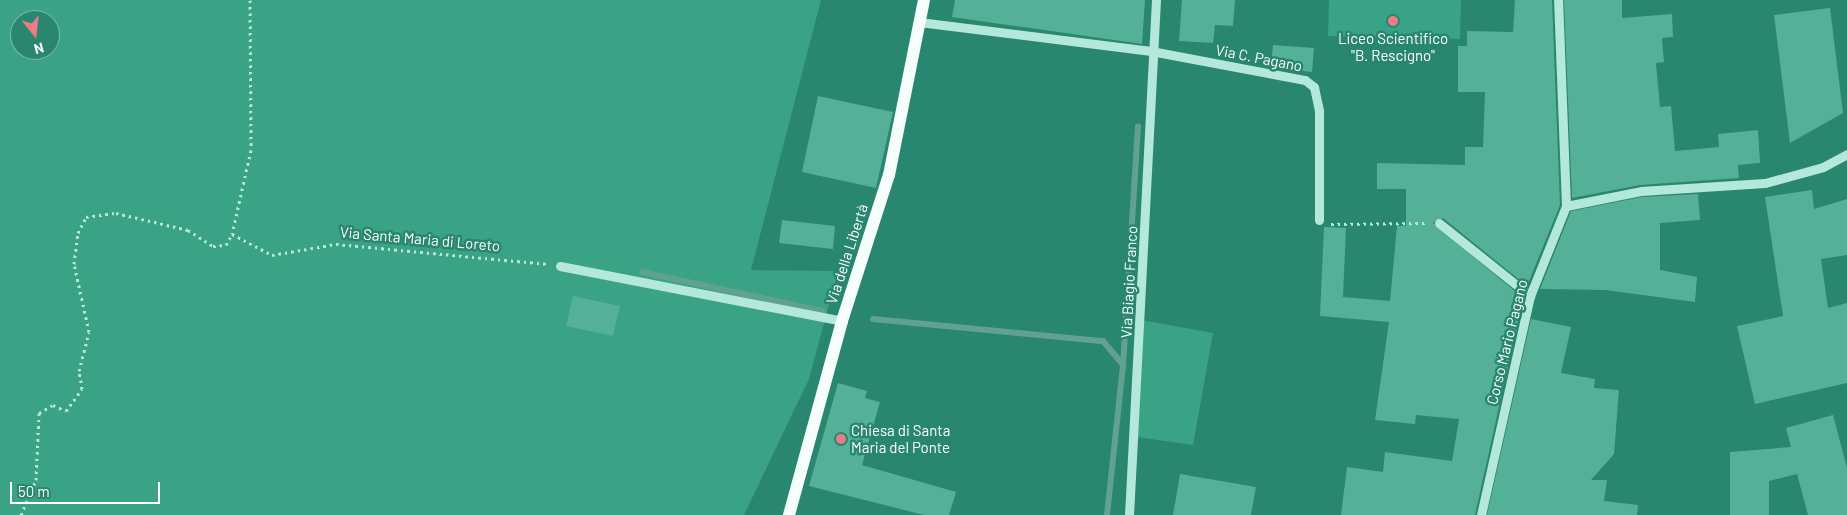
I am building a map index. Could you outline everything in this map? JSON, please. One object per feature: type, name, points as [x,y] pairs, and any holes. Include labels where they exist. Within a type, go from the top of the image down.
[{"type":"main road","name":"Via della Libertà","points":[[789,515],[842,321],[889,175],[924,0]]},
{"type":"street","name":"Via Biagio Franco","points":[[1129,515],[1153,100],[1151,51],[1156,0]]},
{"type":"street","name":"Corso Mario Pagano","points":[[1481,515],[1530,296],[1566,206],[1558,0]]},
{"type":"street","name":"Via C. Pagano","points":[[919,22],[1151,51],[1305,80],[1314,88],[1319,111],[1318,220]]},
{"type":"street","points":[[1566,206],[1641,191],[1765,183],[1823,167],[1847,154]]},
{"type":"street","points":[[1440,224],[1530,296]]},
{"type":"street","points":[[560,266],[842,321]]},
{"type":"path","points":[[21,515],[36,480],[39,413],[53,405],[66,411],[82,389],[79,371],[89,332],[74,264],[78,233],[86,217],[116,213],[188,230],[213,246],[226,245],[232,234],[252,150],[250,0]]},
{"type":"path","points":[[1318,220],[1328,224],[1440,224]]},
{"type":"path","name":"Via Santa Maria di Loreto","points":[[232,234],[272,255],[336,244],[560,266]]},
{"type":"green space","points":[[0,0],[821,0],[751,270],[838,271],[809,379],[744,515],[0,515]]},
{"type":"green space","name":"Liceo Scientifico \"B. Rescigno\"","points":[[1329,0],[1461,0],[1460,39],[1328,36]]},
{"type":"green space","points":[[1141,320],[1213,333],[1193,445],[1137,437]]},
{"type":"building","points":[[955,0],[1145,0],[1142,44],[952,17]]},
{"type":"building","points":[[1182,0],[1235,0],[1233,26],[1215,25],[1213,43],[1179,41]]},
{"type":"building","points":[[1515,0],[1552,0],[1560,205],[1527,286],[1443,218],[1433,223],[1523,298],[1475,515],[1341,515],[1347,467],[1383,472],[1385,452],[1452,461],[1459,419],[1416,415],[1415,424],[1375,420],[1389,322],[1320,316],[1324,227],[1346,228],[1343,297],[1390,301],[1397,226],[1406,226],[1406,189],[1377,189],[1377,163],[1465,165],[1465,147],[1483,147],[1485,92],[1458,92],[1458,46],[1467,46],[1467,31],[1513,32]]},
{"type":"building","points":[[1564,0],[1622,0],[1622,18],[1672,14],[1673,37],[1662,38],[1664,62],[1656,63],[1660,107],[1671,106],[1675,151],[1719,147],[1718,134],[1758,130],[1760,163],[1738,165],[1739,178],[1640,185],[1572,198]]},
{"type":"building","points":[[1830,8],[1843,113],[1790,143],[1774,15]]},
{"type":"building","points":[[1273,45],[1314,48],[1312,72],[1271,67]]},
{"type":"building","points":[[818,96],[893,112],[876,188],[802,172]]},
{"type":"building","points":[[1812,190],[1814,209],[1847,199],[1847,255],[1821,259],[1828,308],[1847,303],[1847,383],[1755,404],[1737,326],[1783,316],[1765,197]]},
{"type":"building","points":[[1698,194],[1700,220],[1660,223],[1660,270],[1697,277],[1695,302],[1605,290],[1540,289],[1571,211],[1642,197]]},
{"type":"building","points":[[782,220],[835,226],[833,249],[779,243]]},
{"type":"building","points":[[573,296],[620,306],[613,336],[566,326]]},
{"type":"building","points":[[1531,319],[1571,327],[1561,373],[1595,379],[1594,388],[1619,390],[1614,454],[1591,480],[1607,480],[1604,501],[1638,505],[1637,515],[1487,515]]},
{"type":"building","points":[[838,383],[867,391],[865,398],[880,402],[862,465],[956,492],[949,515],[924,515],[809,486]]},
{"type":"building","points":[[1833,415],[1847,468],[1847,515],[1808,515],[1797,474],[1769,481],[1769,515],[1730,515],[1730,452],[1791,447],[1786,428]]},
{"type":"building","points":[[1180,474],[1256,487],[1251,515],[1173,515]]},
{"type":"waterway","points":[[1107,515],[1123,365],[1138,126]]},
{"type":"waterway","points":[[642,272],[823,311]]},
{"type":"waterway","points":[[873,319],[1103,341],[1123,365]]},
{"type":"place","name":"Liceo Scientifico \"B. Rescigno\"","points":[[1393,21]]},
{"type":"place","name":"Chiesa di Santa Maria del Ponte","points":[[841,439]]}]
